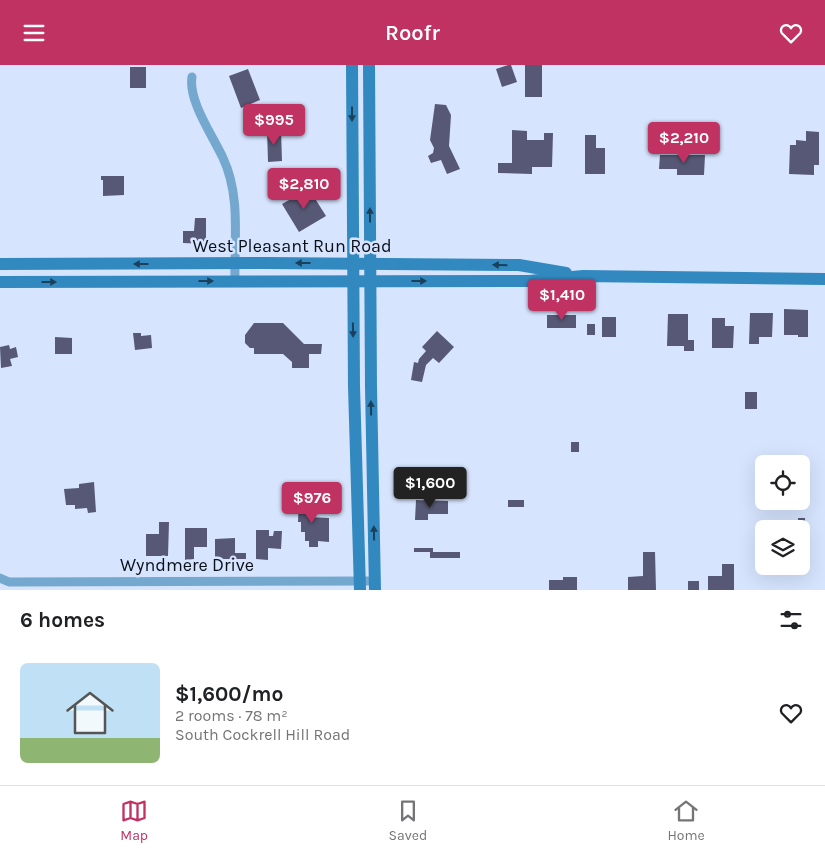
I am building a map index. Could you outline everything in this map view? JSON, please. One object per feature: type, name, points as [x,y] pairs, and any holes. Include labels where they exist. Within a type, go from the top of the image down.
[{"type":"main road","points":[[352,65],[352,281],[360,586]]},
{"type":"main road","points":[[369,65],[375,586]]},
{"type":"main road","name":"West Pleasant Run Road","points":[[0,264],[370,263],[519,265],[583,276]]},
{"type":"main road","name":"West Pleasant Run Road","points":[[0,282],[529,281],[583,276],[825,279]]},
{"type":"street","points":[[192,77],[192,92],[224,161],[232,184],[235,207],[235,281]]},
{"type":"street","name":"Wyndmere Drive","points":[[0,578],[10,582],[375,586]]},
{"type":"building","points":[[511,65],[517,82],[502,87],[496,69]]},
{"type":"building","points":[[525,65],[542,65],[542,97],[525,97]]},
{"type":"building","points":[[130,67],[146,67],[146,88],[130,88]]},
{"type":"building","points":[[248,69],[260,100],[241,108],[229,76]]},
{"type":"building","points":[[435,104],[446,105],[451,115],[449,146],[460,169],[447,174],[441,160],[431,163],[428,156],[433,153],[434,148],[430,140]]},
{"type":"building","points":[[267,130],[281,130],[282,161],[268,162]]},
{"type":"building","points":[[512,130],[527,131],[527,140],[544,140],[544,133],[553,133],[552,167],[532,167],[532,174],[498,173],[498,163],[512,163]]},
{"type":"building","points":[[806,131],[819,132],[819,165],[814,165],[814,175],[789,174],[790,145],[796,145],[796,140],[806,141]]},
{"type":"building","points":[[585,135],[596,135],[596,148],[605,148],[605,174],[585,174]]},
{"type":"building","points":[[660,155],[705,155],[704,175],[677,175],[677,169],[659,169]]},
{"type":"building","points":[[101,176],[124,176],[124,195],[103,196],[103,180],[101,180]]},
{"type":"building","points":[[309,189],[326,216],[299,232],[282,204]]},
{"type":"building","points":[[195,218],[206,218],[206,244],[183,243],[183,231],[194,231]]},
{"type":"building","points":[[784,309],[808,310],[808,337],[784,335]]},
{"type":"building","points":[[750,313],[773,313],[772,337],[759,337],[759,344],[749,344]]},
{"type":"building","points":[[668,314],[688,314],[688,340],[694,340],[694,351],[684,351],[684,346],[667,346]]},
{"type":"building","points":[[547,315],[576,315],[576,328],[547,328]]},
{"type":"building","points":[[602,317],[616,317],[616,337],[602,337]]},
{"type":"building","points":[[712,318],[725,318],[725,326],[734,326],[733,348],[712,348]]},
{"type":"building","points":[[254,323],[283,323],[304,344],[322,344],[321,354],[309,354],[309,368],[292,368],[292,362],[283,354],[254,354],[254,348],[250,348],[245,343],[245,335]]},
{"type":"building","points":[[587,324],[595,324],[595,335],[587,335]]},
{"type":"building","points":[[437,331],[454,347],[439,363],[433,358],[426,365],[422,382],[411,380],[414,362],[418,363],[426,351],[422,347]]},
{"type":"building","points":[[133,333],[141,333],[141,336],[151,335],[152,348],[135,350]]},
{"type":"building","points":[[55,337],[72,338],[72,354],[55,354]]},
{"type":"building","points":[[9,345],[10,349],[16,347],[18,357],[10,359],[12,366],[1,368],[0,347]]},
{"type":"building","points":[[745,392],[757,392],[757,409],[745,409]]},
{"type":"building","points":[[571,442],[579,442],[579,452],[571,452]]},
{"type":"building","points":[[94,482],[96,512],[88,513],[87,508],[75,509],[75,505],[66,505],[64,489],[79,488],[79,484]]},
{"type":"building","points":[[299,496],[309,496],[309,517],[329,518],[329,542],[318,541],[318,547],[309,547],[309,541],[305,541],[305,532],[301,532],[301,522],[298,522]]},
{"type":"building","points":[[416,500],[448,501],[448,514],[428,514],[428,520],[415,520]]},
{"type":"building","points":[[508,500],[524,500],[524,507],[508,507]]},
{"type":"building","points":[[159,522],[169,522],[168,556],[146,556],[146,534],[159,534]]},
{"type":"building","points":[[185,528],[207,528],[207,547],[194,547],[194,559],[185,560]]},
{"type":"building","points":[[256,530],[269,530],[269,536],[273,536],[274,531],[282,531],[281,549],[268,548],[268,560],[256,559]]},
{"type":"building","points":[[235,538],[235,553],[246,553],[246,559],[215,559],[215,539]]},
{"type":"building","points":[[414,548],[433,548],[433,552],[460,552],[460,558],[430,558],[430,552],[414,552]]},
{"type":"building","points":[[643,552],[655,552],[656,590],[628,590],[628,577],[643,576]]},
{"type":"building","points":[[722,564],[734,564],[734,590],[708,590],[708,576],[722,576]]},
{"type":"building","points":[[563,577],[577,577],[577,590],[549,590],[549,580],[563,580]]},
{"type":"building","points":[[688,581],[699,581],[699,590],[688,590]]}]
